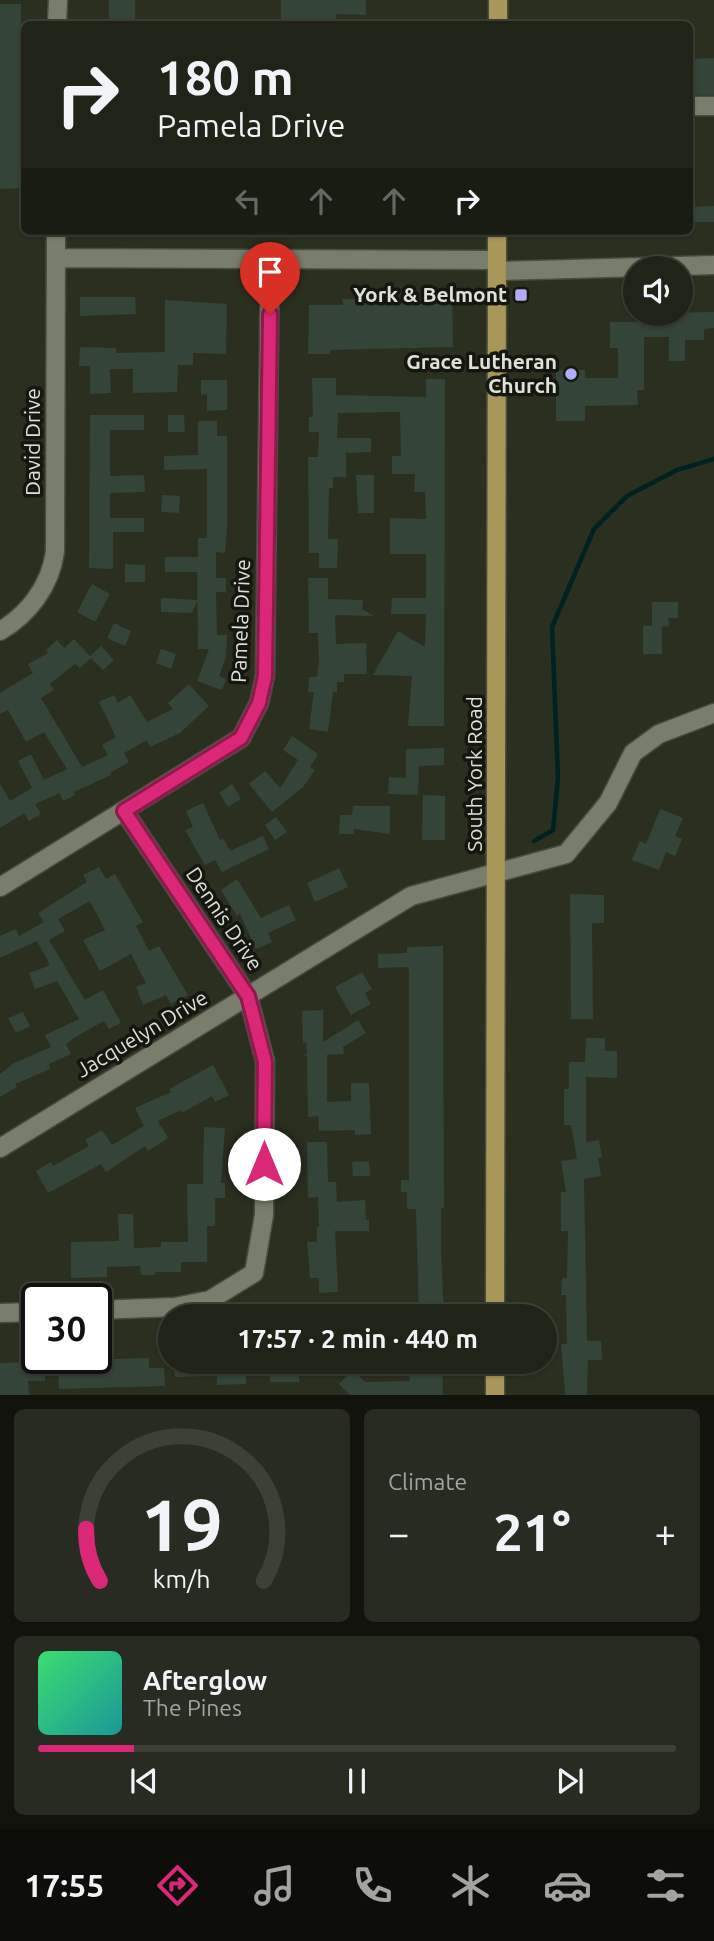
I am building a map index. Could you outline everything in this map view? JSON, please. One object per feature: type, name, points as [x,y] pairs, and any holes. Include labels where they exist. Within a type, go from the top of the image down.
[{"type":"main road","points":[[498,0],[498,21]]},
{"type":"main road","name":"South York Road","points":[[495,1304],[498,873],[497,235]]},
{"type":"main road","points":[[495,1374],[495,1395]]},
{"type":"street","points":[[57,21],[58,0]]},
{"type":"street","points":[[693,106],[714,106]]},
{"type":"street","name":"David Drive","points":[[0,631],[18,621],[39,595],[54,561],[56,235]]},
{"type":"street","points":[[57,258],[270,259],[497,265],[714,265]]},
{"type":"street","name":"Pamela Drive","points":[[0,887],[241,738],[259,703],[265,676],[270,259]]},
{"type":"street","name":"Jacquelyn Drive","points":[[0,1148],[411,897],[566,854],[608,803],[633,752],[659,734],[714,713]]},
{"type":"street","name":"Dennis Drive","points":[[112,1309],[175,1307],[210,1300],[254,1273],[264,1215],[265,1062],[248,996],[124,811]]},
{"type":"street","points":[[0,1313],[21,1312]]},
{"type":"building","points":[[109,0],[135,0],[135,21],[109,21]]},
{"type":"building","points":[[281,0],[366,0],[366,15],[336,14],[336,21],[281,21]]},
{"type":"building","points":[[0,4],[21,4],[20,188],[0,189]]},
{"type":"building","points":[[714,58],[714,95],[693,95],[693,59]]},
{"type":"building","points":[[714,206],[714,222],[693,222],[693,207]]},
{"type":"building","points":[[452,295],[453,347],[330,350],[330,354],[308,354],[309,305],[343,305],[342,299],[428,299],[428,296]]},
{"type":"building","points":[[80,297],[135,297],[136,314],[80,316]]},
{"type":"building","points":[[165,300],[227,304],[226,354],[193,353],[193,365],[178,365],[177,392],[133,393],[133,369],[110,369],[111,393],[90,394],[90,366],[79,366],[80,347],[116,348],[116,353],[165,352]]},
{"type":"building","name":"Grace Lutheran Church","points":[[693,312],[714,312],[714,328],[704,329],[704,340],[685,340],[685,361],[669,361],[669,337],[644,337],[644,390],[637,390],[638,405],[585,406],[585,421],[556,421],[556,370],[585,370],[585,378],[618,378],[618,348],[610,348],[610,322],[623,322],[623,326],[693,326]]},
{"type":"building","points":[[312,378],[336,378],[336,395],[426,397],[426,379],[445,379],[444,726],[408,726],[412,676],[373,675],[398,631],[425,647],[426,614],[391,614],[392,598],[426,598],[426,554],[390,554],[390,518],[426,519],[425,492],[414,492],[415,474],[392,474],[392,456],[401,456],[400,412],[338,413],[337,438],[371,438],[371,452],[346,453],[346,477],[333,477],[333,488],[329,488],[328,539],[338,539],[337,568],[319,568],[319,553],[309,553],[308,457],[318,457],[319,432],[309,432],[309,417],[313,417]]},
{"type":"building","points":[[201,380],[227,380],[227,410],[207,411],[207,394],[201,395]]},
{"type":"building","points":[[90,415],[144,415],[144,430],[110,430],[110,476],[144,475],[145,492],[110,493],[110,518],[144,518],[144,532],[113,532],[113,569],[89,568]]},
{"type":"building","points":[[168,415],[184,415],[185,432],[168,432]]},
{"type":"building","points":[[198,421],[217,421],[217,436],[227,436],[225,553],[216,552],[216,578],[226,578],[226,592],[216,592],[217,635],[227,635],[226,657],[219,676],[226,679],[222,690],[197,681],[209,649],[198,649],[197,572],[165,572],[165,557],[198,557],[198,538],[207,538],[207,469],[164,470],[164,456],[198,455]]},
{"type":"building","points":[[356,475],[374,475],[374,513],[358,513]]},
{"type":"building","points":[[162,495],[180,496],[179,513],[161,512]]},
{"type":"building","points":[[125,564],[145,565],[145,582],[125,582]]},
{"type":"building","points":[[308,578],[328,578],[328,599],[363,600],[362,609],[374,616],[335,615],[336,644],[366,643],[367,674],[344,674],[344,682],[337,682],[337,692],[333,692],[328,732],[309,729],[314,692],[308,692],[309,677],[317,677],[319,663],[318,633],[309,633]]},
{"type":"building","points":[[92,584],[110,594],[95,622],[77,612]]},
{"type":"building","points":[[161,598],[198,600],[192,613],[161,612]]},
{"type":"building","points":[[652,602],[678,602],[678,618],[668,618],[669,626],[662,627],[662,654],[643,654],[643,626],[652,626]]},
{"type":"building","points":[[114,623],[131,631],[125,646],[107,638]]},
{"type":"building","points":[[74,639],[90,656],[101,646],[114,660],[103,670],[91,658],[80,668],[75,664],[50,684],[54,690],[41,698],[82,767],[108,755],[102,745],[116,737],[99,702],[114,695],[118,703],[130,695],[147,722],[173,709],[168,703],[189,684],[209,706],[180,733],[150,747],[147,740],[124,753],[129,762],[110,773],[111,775],[74,792],[75,795],[63,801],[60,793],[35,804],[41,814],[29,821],[24,813],[0,828],[0,784],[10,801],[32,788],[18,761],[31,754],[44,780],[67,769],[44,732],[26,742],[8,710],[0,714],[0,693],[33,673],[28,664],[48,653],[46,650],[57,640],[64,648]]},
{"type":"building","points":[[161,649],[176,654],[171,669],[156,663]]},
{"type":"building","points":[[292,736],[318,754],[310,767],[315,770],[303,787],[272,812],[249,784],[265,771],[280,788],[298,760],[283,750]]},
{"type":"building","points":[[444,748],[444,765],[419,766],[418,795],[388,794],[389,777],[406,778],[406,749]]},
{"type":"building","points":[[232,784],[241,799],[228,807],[219,793]]},
{"type":"building","points":[[423,795],[445,796],[445,840],[422,840]]},
{"type":"building","points":[[203,803],[220,840],[223,838],[230,851],[263,836],[269,849],[222,872],[215,860],[205,865],[185,830],[193,827],[186,811]]},
{"type":"building","points":[[353,806],[390,806],[390,834],[354,829],[354,834],[339,834],[340,815],[352,815]]},
{"type":"building","points":[[660,809],[683,818],[675,836],[682,839],[675,856],[666,852],[659,870],[632,860],[640,841],[646,844]]},
{"type":"building","points":[[276,817],[287,832],[275,840],[265,825]]},
{"type":"building","points":[[99,867],[106,879],[115,874],[143,922],[136,926],[149,951],[159,946],[188,995],[171,1004],[166,995],[143,1005],[136,987],[146,983],[131,954],[100,971],[83,940],[105,930],[90,901],[58,919],[65,931],[49,940],[85,1000],[103,990],[121,1023],[109,1029],[104,1021],[77,1036],[66,1044],[71,1054],[49,1064],[50,1069],[15,1084],[17,1087],[0,1097],[0,1074],[14,1063],[51,1047],[45,1035],[79,1019],[57,981],[35,989],[29,973],[48,966],[49,963],[37,941],[0,958],[0,936],[16,929],[19,936],[44,922],[38,913],[87,882],[83,875]]},
{"type":"building","points":[[339,868],[348,887],[315,902],[307,883]]},
{"type":"building","points":[[237,879],[261,918],[289,905],[296,920],[268,933],[272,942],[256,949],[240,914],[237,916],[221,890]]},
{"type":"building","points":[[570,894],[604,895],[604,923],[592,923],[593,1019],[571,1019]]},
{"type":"building","points":[[443,946],[444,1208],[441,1208],[441,1253],[443,1304],[419,1304],[416,1209],[407,1209],[407,1192],[401,1192],[401,1180],[409,1180],[409,970],[407,967],[378,968],[378,954],[407,953],[407,947]]},
{"type":"building","points":[[362,972],[372,989],[365,993],[371,1004],[351,1015],[335,987]]},
{"type":"building","points":[[323,1010],[323,1042],[358,1020],[366,1033],[343,1047],[344,1054],[327,1055],[327,1102],[351,1101],[351,1083],[369,1083],[371,1134],[355,1135],[355,1130],[319,1131],[318,1116],[308,1117],[307,1055],[302,1056],[307,1053],[306,1043],[303,1043],[302,1011]]},
{"type":"building","points":[[23,1012],[30,1026],[16,1033],[8,1018]]},
{"type":"building","points":[[586,1038],[605,1038],[605,1051],[617,1051],[617,1078],[586,1077],[586,1142],[599,1140],[602,1157],[598,1158],[601,1176],[584,1179],[587,1341],[601,1341],[602,1360],[588,1360],[587,1395],[565,1395],[561,1344],[567,1344],[566,1295],[561,1295],[562,1278],[567,1278],[568,1231],[561,1231],[561,1192],[566,1192],[561,1161],[577,1159],[571,1125],[564,1125],[564,1089],[569,1089],[569,1062],[585,1062]]},
{"type":"building","points":[[213,1065],[229,1095],[215,1102],[212,1096],[182,1113],[181,1110],[158,1121],[160,1125],[157,1126],[161,1126],[168,1138],[148,1151],[145,1146],[106,1172],[101,1164],[48,1193],[36,1171],[51,1162],[53,1166],[89,1146],[85,1140],[102,1130],[112,1145],[144,1126],[135,1108],[171,1092],[169,1089]]},
{"type":"building","points":[[204,1127],[225,1128],[221,1183],[225,1183],[225,1198],[215,1198],[215,1226],[207,1226],[207,1262],[181,1262],[181,1272],[141,1275],[140,1266],[107,1267],[107,1277],[71,1278],[71,1242],[119,1241],[118,1214],[133,1214],[134,1248],[161,1247],[161,1242],[188,1242],[187,1184],[203,1184]]},
{"type":"building","points":[[307,1142],[327,1142],[328,1182],[336,1182],[337,1202],[365,1200],[369,1231],[335,1231],[338,1292],[319,1293],[319,1278],[310,1278],[307,1242],[317,1242],[319,1227],[318,1197],[308,1198]]},
{"type":"building","points":[[369,1161],[370,1176],[353,1176],[352,1162]]},
{"type":"building","points":[[149,1358],[149,1368],[158,1368],[158,1374],[164,1374],[165,1386],[59,1389],[58,1374],[112,1374],[114,1359]]},
{"type":"building","points":[[0,1363],[21,1363],[21,1374],[45,1374],[45,1381],[28,1381],[29,1395],[0,1395]]},
{"type":"building","points":[[175,1374],[246,1374],[246,1384],[217,1385],[217,1376],[175,1377]]},
{"type":"building","points":[[270,1374],[299,1374],[299,1382],[270,1382]]},
{"type":"building","points":[[349,1374],[357,1374],[365,1382],[410,1381],[410,1374],[442,1374],[443,1395],[350,1395],[339,1384]]},
{"type":"waterway","points":[[534,841],[553,830],[558,778],[552,627],[594,529],[627,496],[677,470],[714,459]]},
{"type":"place","name":"York & Belmont","points":[[521,295]]},
{"type":"place","name":"Grace Lutheran Church","points":[[571,374]]},
{"type":"route","points":[[264,1164],[265,1062],[248,996],[124,811],[241,738],[259,703],[265,676],[270,314]]}]
